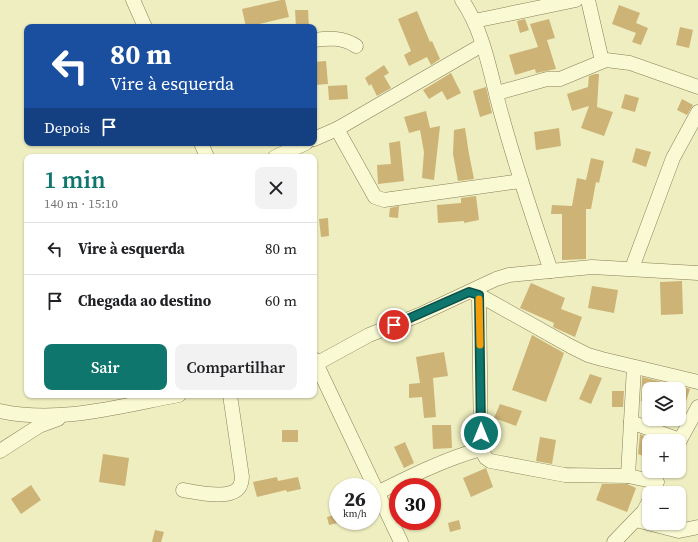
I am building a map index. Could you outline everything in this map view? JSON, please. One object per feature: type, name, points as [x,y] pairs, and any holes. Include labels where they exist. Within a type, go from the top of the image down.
[{"type":"street","points":[[133,0],[144,24]]},
{"type":"street","points":[[462,0],[474,20],[482,44],[521,181],[551,271]]},
{"type":"street","points":[[474,20],[576,0]]},
{"type":"street","points":[[588,0],[602,61]]},
{"type":"street","points":[[317,40],[328,38],[339,39],[349,41],[356,46]]},
{"type":"street","points":[[317,138],[337,129],[482,44]]},
{"type":"street","points":[[496,93],[547,79],[554,80],[565,77],[602,61],[630,63],[698,87]]},
{"type":"street","points":[[632,268],[673,158],[698,112]]},
{"type":"street","points":[[337,129],[375,197],[380,199],[384,200],[521,181]]},
{"type":"street","points":[[282,154],[299,146]]},
{"type":"street","points":[[317,362],[369,335],[474,293],[496,279],[509,275],[592,267],[632,268],[698,273]]},
{"type":"street","points":[[474,293],[588,355],[698,382]]},
{"type":"street","points":[[474,293],[481,449],[486,458],[490,461],[564,475],[628,476],[658,482]]},
{"type":"street","points":[[317,367],[370,478]]},
{"type":"street","points":[[628,476],[634,367]]},
{"type":"street","points":[[0,411],[20,415],[68,415],[162,398]]},
{"type":"street","points":[[183,490],[225,495],[234,492],[240,486],[242,477],[230,398]]},
{"type":"street","points":[[684,434],[698,407]]},
{"type":"street","points":[[0,451],[39,426],[68,415]]},
{"type":"street","points":[[631,422],[662,434]]},
{"type":"street","points":[[381,491],[410,476],[460,455],[481,449]]},
{"type":"street","points":[[381,501],[401,542]]},
{"type":"street","points":[[614,542],[642,513]]},
{"type":"street","points":[[636,520],[680,531],[698,527]]},
{"type":"building","points":[[285,0],[289,17],[259,24],[245,24],[242,9]]},
{"type":"building","points":[[619,5],[640,13],[636,23],[648,28],[641,45],[632,42],[636,33],[612,24]]},
{"type":"building","points":[[295,10],[308,10],[309,24],[296,24]]},
{"type":"building","points":[[417,11],[430,42],[432,41],[440,59],[431,65],[427,57],[409,66],[404,55],[411,51],[398,19]]},
{"type":"building","points":[[525,19],[529,30],[520,33],[517,21]]},
{"type":"building","points":[[549,19],[555,38],[547,40],[556,69],[536,73],[535,69],[515,75],[509,55],[538,47],[530,24]]},
{"type":"building","points":[[680,27],[693,30],[689,48],[676,45]]},
{"type":"building","points":[[326,61],[328,84],[317,85],[317,62]]},
{"type":"building","points":[[384,65],[389,73],[384,76],[391,88],[377,96],[371,84],[369,86],[365,78]]},
{"type":"building","points":[[451,73],[461,93],[447,100],[442,91],[429,99],[423,90]]},
{"type":"building","points":[[599,74],[597,107],[613,112],[604,136],[581,128],[589,106],[572,111],[567,94],[588,87],[589,76]]},
{"type":"building","points":[[347,85],[348,99],[329,100],[328,86]]},
{"type":"building","points":[[486,87],[492,113],[480,117],[473,91]]},
{"type":"building","points":[[625,94],[639,98],[635,112],[621,108]]},
{"type":"building","points":[[682,99],[693,105],[687,115],[677,110]]},
{"type":"building","points":[[426,111],[430,128],[440,126],[434,180],[422,178],[424,152],[420,130],[409,133],[404,117]]},
{"type":"building","points":[[465,128],[474,179],[458,181],[453,154],[454,130]]},
{"type":"building","points":[[559,128],[561,146],[536,150],[534,132]]},
{"type":"building","points":[[400,141],[404,181],[378,184],[377,165],[391,164],[389,143]]},
{"type":"building","points":[[636,148],[651,152],[646,167],[632,162]]},
{"type":"building","points":[[591,158],[604,161],[599,183],[596,182],[591,209],[586,209],[586,259],[562,260],[562,214],[551,214],[552,205],[572,206],[577,178],[586,180]]},
{"type":"building","points":[[476,196],[479,220],[464,223],[464,221],[438,223],[437,205],[461,203],[461,198]]},
{"type":"building","points":[[399,206],[398,218],[389,217],[390,208]]},
{"type":"building","points":[[328,218],[329,236],[321,237],[319,219]]},
{"type":"building","points":[[682,281],[683,314],[661,315],[660,282]]},
{"type":"building","points":[[531,283],[565,298],[561,309],[582,317],[575,337],[553,327],[554,323],[520,308]]},
{"type":"building","points":[[592,286],[618,290],[614,313],[588,308]]},
{"type":"building","points":[[532,335],[564,353],[546,402],[512,390]]},
{"type":"building","points":[[444,352],[448,376],[433,378],[436,417],[424,418],[422,397],[409,398],[409,384],[420,383],[416,357]]},
{"type":"building","points":[[590,374],[602,378],[591,404],[579,399]]},
{"type":"building","points":[[642,377],[662,382],[642,382],[641,401]]},
{"type":"building","points":[[686,388],[690,389],[686,401]]},
{"type":"building","points":[[612,391],[624,391],[623,407],[612,407]]},
{"type":"building","points":[[500,404],[522,411],[516,426],[494,418]]},
{"type":"building","points":[[432,425],[451,425],[452,448],[433,449]]},
{"type":"building","points":[[282,430],[298,430],[298,442],[282,442]]},
{"type":"building","points":[[640,434],[642,435],[642,455],[638,454]]},
{"type":"building","points":[[540,437],[556,440],[552,464],[536,461]]},
{"type":"building","points":[[405,442],[414,463],[404,468],[394,447]]},
{"type":"building","points":[[103,454],[129,458],[125,486],[99,482]]},
{"type":"building","points":[[486,468],[493,487],[471,497],[463,478]]},
{"type":"building","points":[[277,477],[278,481],[298,477],[301,489],[287,492],[286,490],[257,497],[253,482]]},
{"type":"building","points":[[602,484],[627,484],[636,488],[627,512],[596,500]]},
{"type":"building","points":[[31,485],[41,500],[21,514],[11,499]]},
{"type":"building","points":[[459,520],[461,529],[450,532],[448,523]]},
{"type":"building","points":[[155,530],[164,532],[161,542],[152,542]]},
{"type":"slow traffic","points":[[479,299],[480,345]]},
{"type":"route","points":[[394,325],[469,292],[479,295],[481,433]]}]
